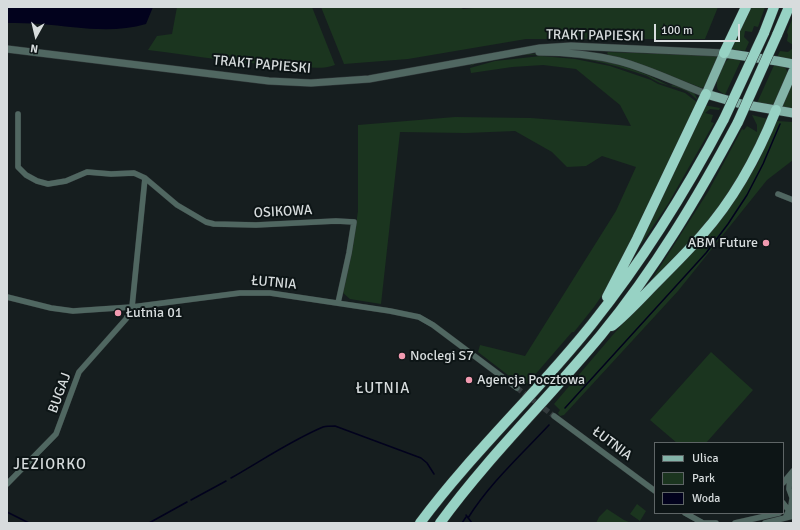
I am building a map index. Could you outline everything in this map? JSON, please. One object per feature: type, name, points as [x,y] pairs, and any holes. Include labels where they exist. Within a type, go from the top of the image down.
[{"type":"highway","points":[[724,53],[746,7]]},
{"type":"highway","points":[[420,523],[472,460],[591,325],[641,259],[704,157],[724,119],[764,33],[774,7]]},
{"type":"highway","points":[[440,523],[484,468],[601,334],[651,268],[695,201],[738,122],[789,7]]},
{"type":"highway","points":[[591,325],[637,239],[706,94]]},
{"type":"highway","points":[[601,334],[623,317],[702,235],[722,209],[743,177],[770,126],[776,110]]},
{"type":"main road","points":[[793,64],[724,53],[706,94],[741,104],[793,113]]},
{"type":"main road","points":[[776,110],[793,71]]},
{"type":"street","name":"TRAKT PAPIESKI","points":[[7,49],[269,81],[311,83],[369,79],[540,48],[571,46],[724,53]]},
{"type":"street","name":"TRAKT PAPIESKI","points":[[513,52],[571,54],[612,60],[640,68],[706,94]]},
{"type":"street","name":"OSIKOWA","points":[[18,114],[18,167],[26,175],[37,181],[48,184],[61,183],[87,172],[111,174],[134,173],[145,178],[177,205],[206,222],[214,224],[263,225],[336,221],[354,222],[338,303]]},
{"type":"street","points":[[132,307],[145,178]]},
{"type":"street","points":[[778,194],[793,200]]},
{"type":"street","name":"ŁUTNIA","points":[[7,297],[51,308],[73,311],[132,307],[240,293],[270,293],[419,317],[433,325],[517,388]]},
{"type":"street","name":"BUGAJ","points":[[7,484],[56,434],[80,372],[124,321],[132,307]]},
{"type":"street","name":"ŁUTNIA","points":[[554,416],[654,490]]},
{"type":"street","points":[[784,482],[791,473]]},
{"type":"street","points":[[789,514],[792,499],[789,489],[791,473]]},
{"type":"street","points":[[784,505],[789,514]]},
{"type":"street","points":[[687,514],[703,523],[716,523]]},
{"type":"street","points":[[735,523],[772,514]]},
{"type":"street","points":[[765,523],[789,514]]},
{"type":"green space","points":[[177,7],[312,7],[335,65],[319,68],[256,64],[148,50],[157,36],[172,34]]},
{"type":"green space","points":[[321,7],[460,7],[463,9],[484,7],[718,7],[705,39],[526,39],[408,59],[344,64]]},
{"type":"green space","points":[[751,7],[765,7],[758,27],[754,26],[752,32],[745,31],[744,37],[749,42],[745,51],[732,49]]},
{"type":"green space","points":[[793,17],[793,45],[787,41],[787,32]]},
{"type":"green space","points":[[793,48],[793,60],[777,57],[780,51],[788,52]]},
{"type":"green space","points":[[608,52],[718,56],[719,58],[706,85],[702,88],[639,64],[608,55]]},
{"type":"green space","points":[[523,54],[555,54],[588,58],[635,70],[669,85],[627,69],[586,59],[544,55],[512,56]]},
{"type":"green space","points":[[541,56],[575,59],[610,66],[685,93],[698,103],[609,285],[574,332],[572,332],[527,384],[520,380],[517,382],[478,352],[480,345],[525,356],[616,211],[636,167],[602,156],[586,166],[567,167],[552,152],[515,131],[466,133],[400,132],[381,304],[350,299],[343,293],[353,246],[358,211],[358,125],[455,117],[531,118],[631,126],[620,105],[576,69],[543,65],[512,67],[471,73],[470,68],[495,61]]},
{"type":"green space","points":[[732,57],[742,58],[725,95],[718,90],[717,81],[725,62]]},
{"type":"green space","points":[[481,61],[473,65],[470,66],[475,62]]},
{"type":"green space","points":[[775,63],[785,67],[789,75],[775,103],[771,105],[757,103]]},
{"type":"green space","points":[[793,81],[793,108],[784,107],[782,106]]},
{"type":"green space","points":[[673,85],[694,93],[698,100],[680,88],[670,86]]},
{"type":"green space","points":[[704,105],[720,108],[719,110],[710,109],[705,113],[713,115],[711,122],[714,123],[668,204],[631,259]]},
{"type":"green space","points":[[752,115],[768,119],[735,186],[710,220],[647,287],[708,192],[742,129],[744,130],[747,126],[757,132],[757,125]]},
{"type":"green space","points":[[777,121],[793,122],[793,160],[767,180],[678,291],[564,415],[560,416],[558,413],[560,410],[554,404],[611,337],[739,193],[757,165]]},
{"type":"green space","points":[[711,352],[753,390],[707,442],[676,442],[650,420]]},
{"type":"green space","points":[[637,504],[646,511],[640,521],[630,514]]},
{"type":"green space","points":[[607,509],[631,523],[596,523],[599,517]]},
{"type":"water","points":[[7,7],[153,7],[146,24],[120,29],[94,29],[7,23]]},
{"type":"waterway","points":[[565,408],[706,253],[728,224],[747,195],[763,164],[780,124]]},
{"type":"waterway","points":[[468,518],[496,481],[549,425]]},
{"type":"waterway","points":[[231,478],[300,438],[323,427],[332,426],[421,458],[427,463],[434,474]]},
{"type":"waterway","points":[[191,500],[226,481]]},
{"type":"waterway","points":[[149,523],[187,502]]},
{"type":"waterway","points":[[7,512],[29,523]]},
{"type":"waterway","points":[[466,515],[472,523]]},
{"type":"waterway","points":[[462,523],[466,517]]},
{"type":"tunnel","points":[[517,388],[554,416]]},
{"type":"place","name":"ABM Future","points":[[766,243]]},
{"type":"place","name":"Łutnia 01","points":[[118,313]]},
{"type":"place","name":"Noclegi S7","points":[[402,356]]},
{"type":"place","name":"Agencja Pocztowa","points":[[469,380]]},
{"type":"district","name":"ŁUTNIA","points":[[383,389]]},
{"type":"district","name":"JEZIORKO","points":[[50,465]]}]
